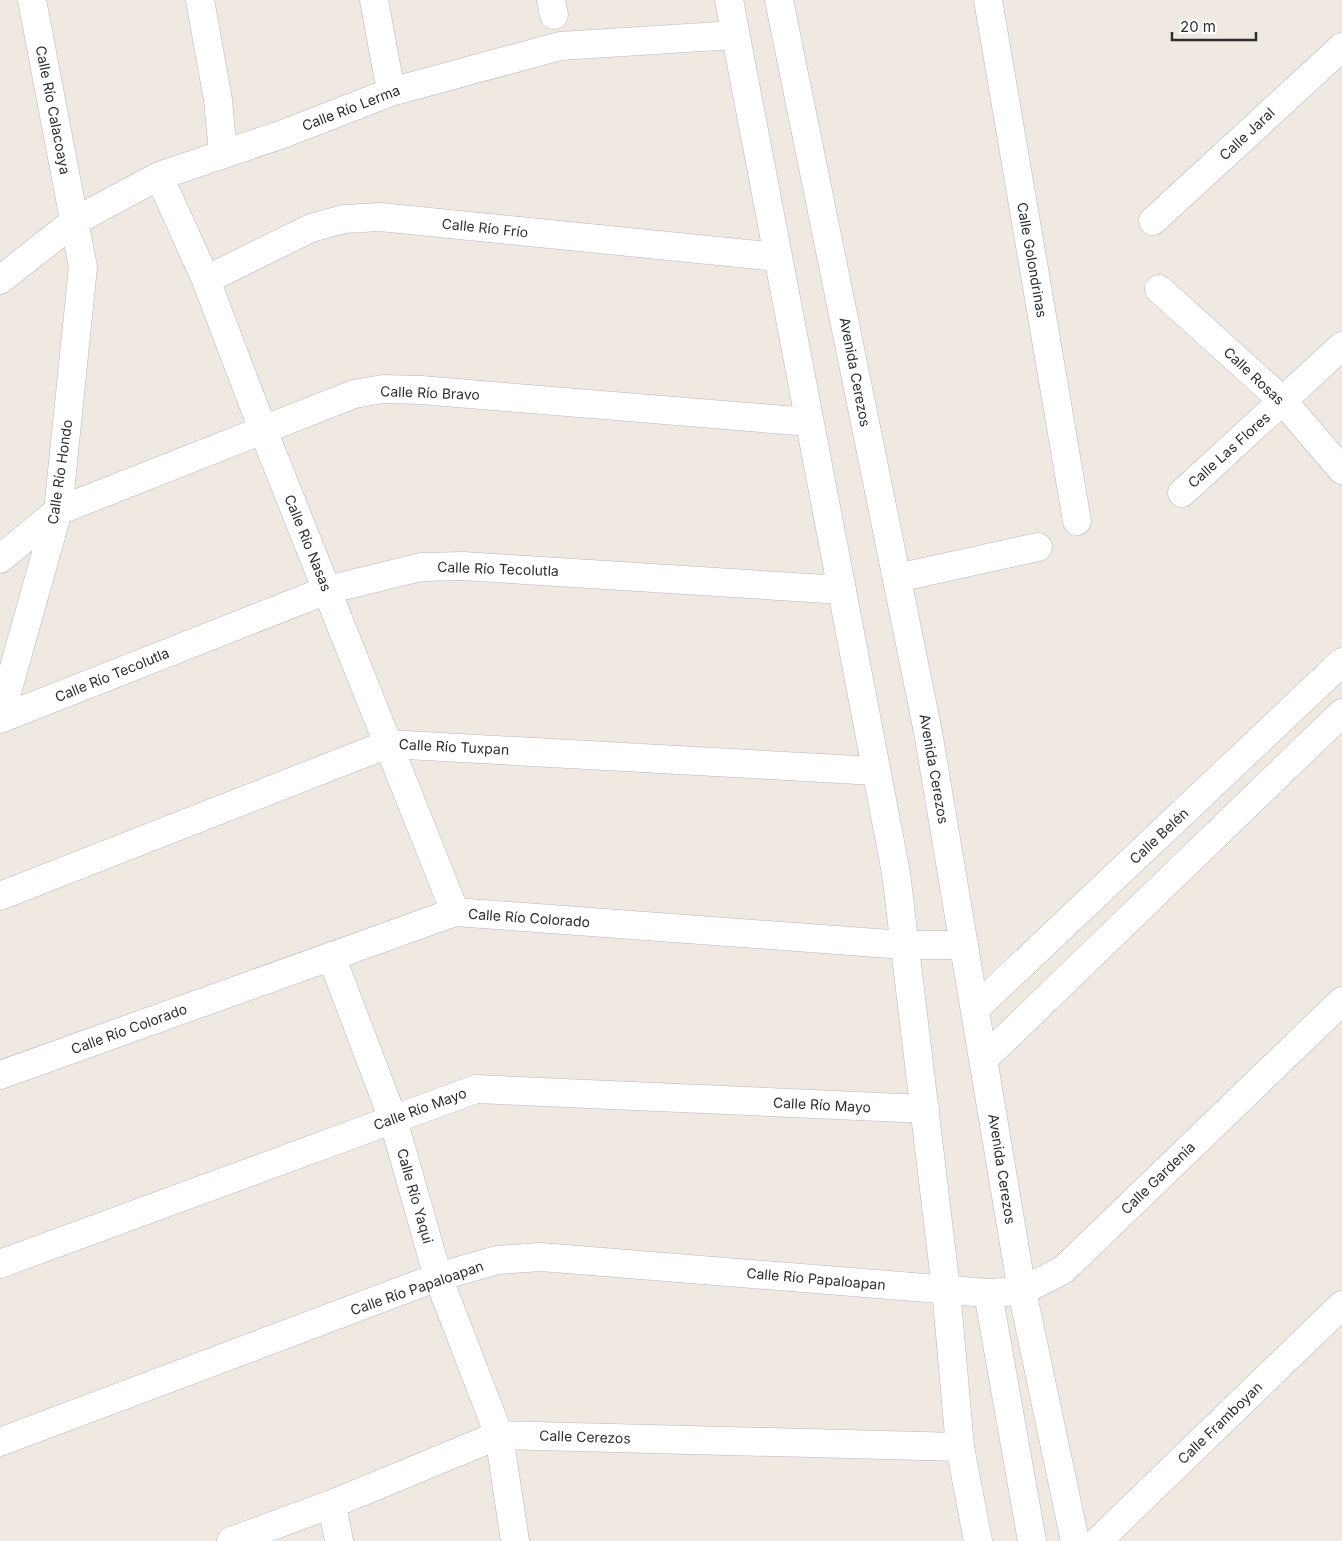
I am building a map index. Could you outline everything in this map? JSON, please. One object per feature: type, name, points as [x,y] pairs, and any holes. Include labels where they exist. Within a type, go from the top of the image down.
[{"type":"street","name":"Calle Río Calacoaya","points":[[32,0],[75,221]]},
{"type":"street","points":[[200,0],[218,100],[223,153]]},
{"type":"street","points":[[374,0],[391,92]]},
{"type":"street","points":[[729,0],[896,872],[946,1289],[960,1447],[978,1541]]},
{"type":"street","name":"Avenida Cerezos","points":[[779,0],[928,732],[1022,1291],[1075,1541]]},
{"type":"street","name":"Calle Golondrinas","points":[[988,0],[1077,521]]},
{"type":"street","name":"Calle Río Lerma","points":[[0,280],[75,221],[159,176],[283,134],[391,92],[560,46],[735,35]]},
{"type":"street","name":"Calle Jaral","points":[[1153,221],[1342,47]]},
{"type":"street","name":"Calle Río Nasas","points":[[159,176],[206,280],[263,430],[455,912]]},
{"type":"street","name":"Calle Río Frío","points":[[206,280],[311,228],[344,219],[362,218],[380,218],[777,257]]},
{"type":"street","name":"Calle Río Hondo","points":[[0,718],[58,511],[83,267],[75,221]]},
{"type":"street","name":"Calle Rosas","points":[[1159,290],[1283,401],[1342,470]]},
{"type":"street","name":"Calle Las Flores","points":[[1182,493],[1342,346]]},
{"type":"street","name":"Calle Río Bravo","points":[[0,559],[58,511],[354,394],[383,389],[421,390],[809,422]]},
{"type":"street","points":[[896,578],[1038,547]]},
{"type":"street","name":"Calle Río Tecolutla","points":[[0,718],[327,590],[421,567],[462,566],[842,590]]},
{"type":"street","name":"Calle Belén","points":[[975,1009],[1342,662]]},
{"type":"street","points":[[984,1059],[1342,712]]},
{"type":"street","name":"Calle Río Tuxpan","points":[[0,896],[388,744],[876,770]]},
{"type":"street","name":"Calle Río Colorado","points":[[0,1075],[455,912],[904,945],[964,945]]},
{"type":"street","name":"Calle Río Yaqui","points":[[331,956],[392,1119],[438,1277],[499,1435],[515,1541]]},
{"type":"street","name":"Calle Gardenia","points":[[946,1289],[988,1293],[1022,1291],[1063,1270],[1342,1001]]},
{"type":"street","name":"Calle Río Mayo","points":[[0,1264],[476,1089],[924,1109]]},
{"type":"street","name":"Calle Río Papaloapan","points":[[0,1442],[438,1277],[497,1260],[541,1257],[946,1289]]},
{"type":"street","points":[[988,1293],[1032,1541]]},
{"type":"street","name":"Calle Framboyan","points":[[1098,1541],[1342,1305]]},
{"type":"street","name":"Calle Cerezos","points":[[231,1541],[332,1504],[499,1435],[960,1447]]},
{"type":"street","points":[[332,1504],[338,1541]]}]
